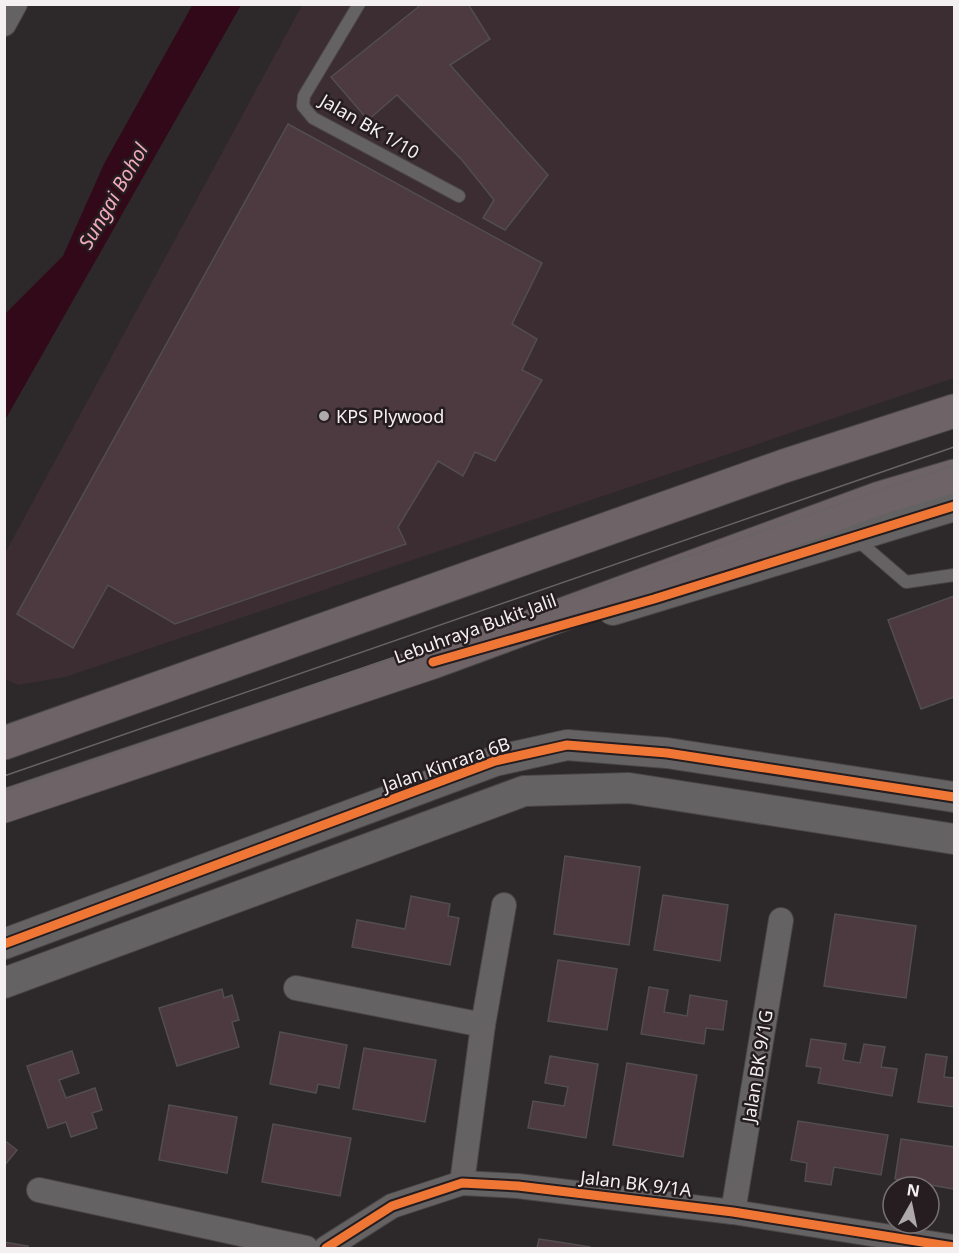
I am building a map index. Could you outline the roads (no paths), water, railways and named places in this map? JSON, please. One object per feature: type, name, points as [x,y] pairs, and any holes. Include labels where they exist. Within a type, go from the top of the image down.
[{"type":"highway","points":[[4,742],[784,466],[954,411]]},
{"type":"highway","name":"Lebuhraya Bukit Jalil","points":[[4,806],[433,662],[880,498],[954,476]]},
{"type":"street","points":[[4,24],[15,4]]},
{"type":"street","points":[[433,662],[954,506]]},
{"type":"street","name":"Jalan Kinrara 6B","points":[[4,944],[495,761],[567,745],[667,753],[954,797]]},
{"type":"street","points":[[4,982],[524,791],[629,788],[954,839]]},
{"type":"street","points":[[462,1183],[483,1025],[504,905]]},
{"type":"street","name":"Jalan BK 9/1G","points":[[733,1212],[781,920]]},
{"type":"street","points":[[296,988],[483,1025]]},
{"type":"street","name":"Jalan BK 9/1A","points":[[326,1248],[392,1206],[462,1183],[518,1186],[733,1212],[954,1247]]},
{"type":"street","points":[[39,1190],[306,1248]]},
{"type":"lane","name":"Jalan BK 1/10","points":[[359,4],[304,96],[303,106],[314,118],[459,196]]},
{"type":"lane","points":[[854,537],[906,582],[954,575]]},
{"type":"water","name":"Sungai Bohol","points":[[193,4],[241,5],[5,420],[5,314],[63,256],[104,164]]},
{"type":"tram line","points":[[4,776],[954,447]]},
{"type":"tram line","points":[[4,791],[954,465]]},
{"type":"place","name":"KPS Plywood","points":[[324,416]]}]
